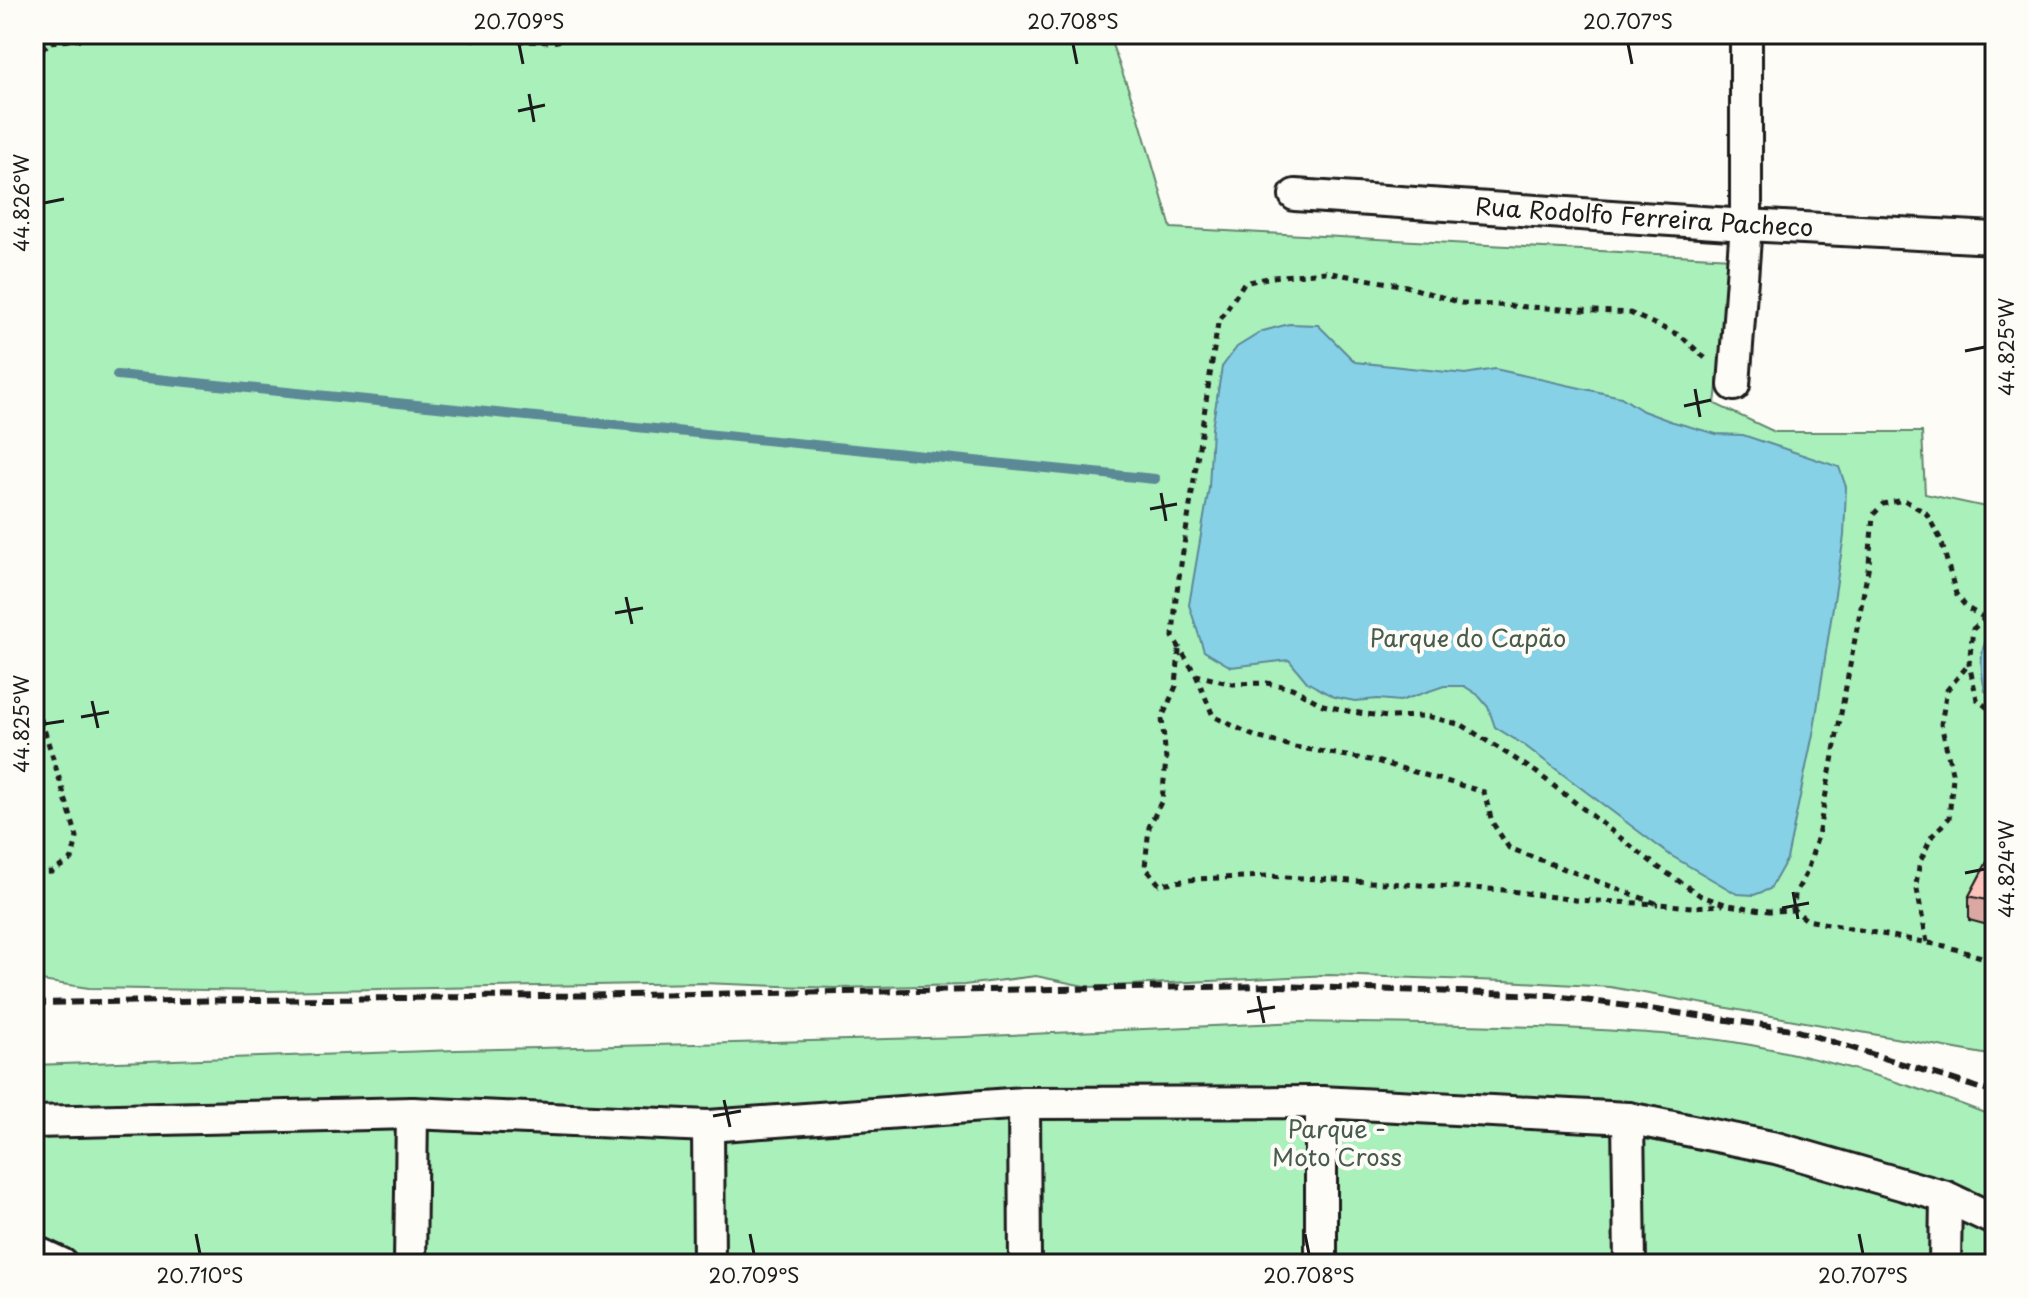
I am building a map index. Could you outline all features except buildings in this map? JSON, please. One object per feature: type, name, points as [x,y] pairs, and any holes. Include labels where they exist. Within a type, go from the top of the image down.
[{"type":"street","points":[[1734,385],[1746,225],[1746,34]]},
{"type":"street","name":"Rua Rodolfo Ferreira Pacheco","points":[[1295,195],[1995,238]]},
{"type":"street","points":[[1321,1102],[1321,1264]]},
{"type":"street","points":[[34,1122],[412,1113],[708,1126],[1024,1103],[1321,1102],[1628,1118],[1776,1148],[1946,1197],[1995,1220]]},
{"type":"street","points":[[1024,1103],[1025,1264]]},
{"type":"street","points":[[410,1264],[412,1113]]},
{"type":"street","points":[[1628,1118],[1630,1264]]},
{"type":"street","points":[[708,1126],[709,1264]]},
{"type":"street","points":[[1945,1264],[1946,1197]]},
{"type":"street","points":[[34,1251],[62,1264]]},
{"type":"path","points":[[34,58],[50,42],[139,34]]},
{"type":"path","points":[[338,34],[552,42],[594,34]]},
{"type":"path","points":[[1658,904],[1509,848],[1492,822],[1484,792],[1376,761],[1256,737],[1213,716],[1196,675],[1173,637],[1176,597],[1218,323],[1244,283],[1326,272],[1406,286],[1461,303],[1630,313],[1681,336],[1734,385]]},
{"type":"path","points":[[1794,910],[1795,894],[1806,874],[1818,836],[1864,593],[1873,515],[1883,504],[1904,500],[1926,513],[1941,540],[1956,594],[1967,608],[1985,618]]},
{"type":"path","points":[[1995,610],[1973,629],[1969,664],[1977,699],[1995,714]]},
{"type":"path","points":[[1179,648],[1176,686],[1162,718],[1166,760],[1162,800],[1149,827],[1145,867],[1159,884],[1268,876],[1504,890],[1575,900],[1692,907],[1728,905]]},
{"type":"path","points":[[1927,943],[1916,884],[1920,862],[1932,836],[1949,818],[1953,777],[1941,724],[1947,690],[1969,664]]},
{"type":"path","points":[[1196,675],[1232,684],[1267,683],[1292,688],[1323,705],[1352,712],[1388,717],[1426,716],[1462,725],[1518,759],[1701,896],[1728,905],[1769,911],[1794,910],[1807,920],[1927,943],[1995,961]]},
{"type":"path","points":[[34,696],[77,837],[72,859],[52,872],[34,873]]},
{"type":"green space","name":"Parque do Capão","points":[[34,34],[1108,34],[1138,115],[1171,228],[1732,258],[1715,404],[1775,432],[1922,432],[1925,494],[1995,509],[1995,1056],[1610,987],[1504,981],[1329,975],[1089,987],[1036,976],[964,985],[835,988],[702,983],[270,991],[89,988],[34,980],[34,823],[42,820],[34,805]]},
{"type":"green space","name":"Parque - Moto Cross","points":[[1302,1022],[1525,1026],[1694,1037],[1751,1045],[1813,1059],[1935,1095],[1995,1117],[1995,1264],[34,1264],[34,1065],[964,1037]]},
{"type":"water","points":[[1289,324],[1318,325],[1355,362],[1465,374],[1495,369],[1621,397],[1643,411],[1670,421],[1716,434],[1743,435],[1839,467],[1846,487],[1844,536],[1814,729],[1787,859],[1770,889],[1754,895],[1737,894],[1670,855],[1524,745],[1495,727],[1488,707],[1478,695],[1464,686],[1444,686],[1400,701],[1355,701],[1334,697],[1307,682],[1289,660],[1231,667],[1204,651],[1189,605],[1209,488],[1212,428],[1222,367],[1237,347],[1263,331]]},
{"type":"water","points":[[1995,627],[1995,697],[1985,691],[1981,665],[1983,649]]},
{"type":"waterway","points":[[117,375],[1155,479]]},
{"type":"railway","points":[[34,1003],[1278,986],[1548,995],[1792,1029],[1995,1093]]}]
